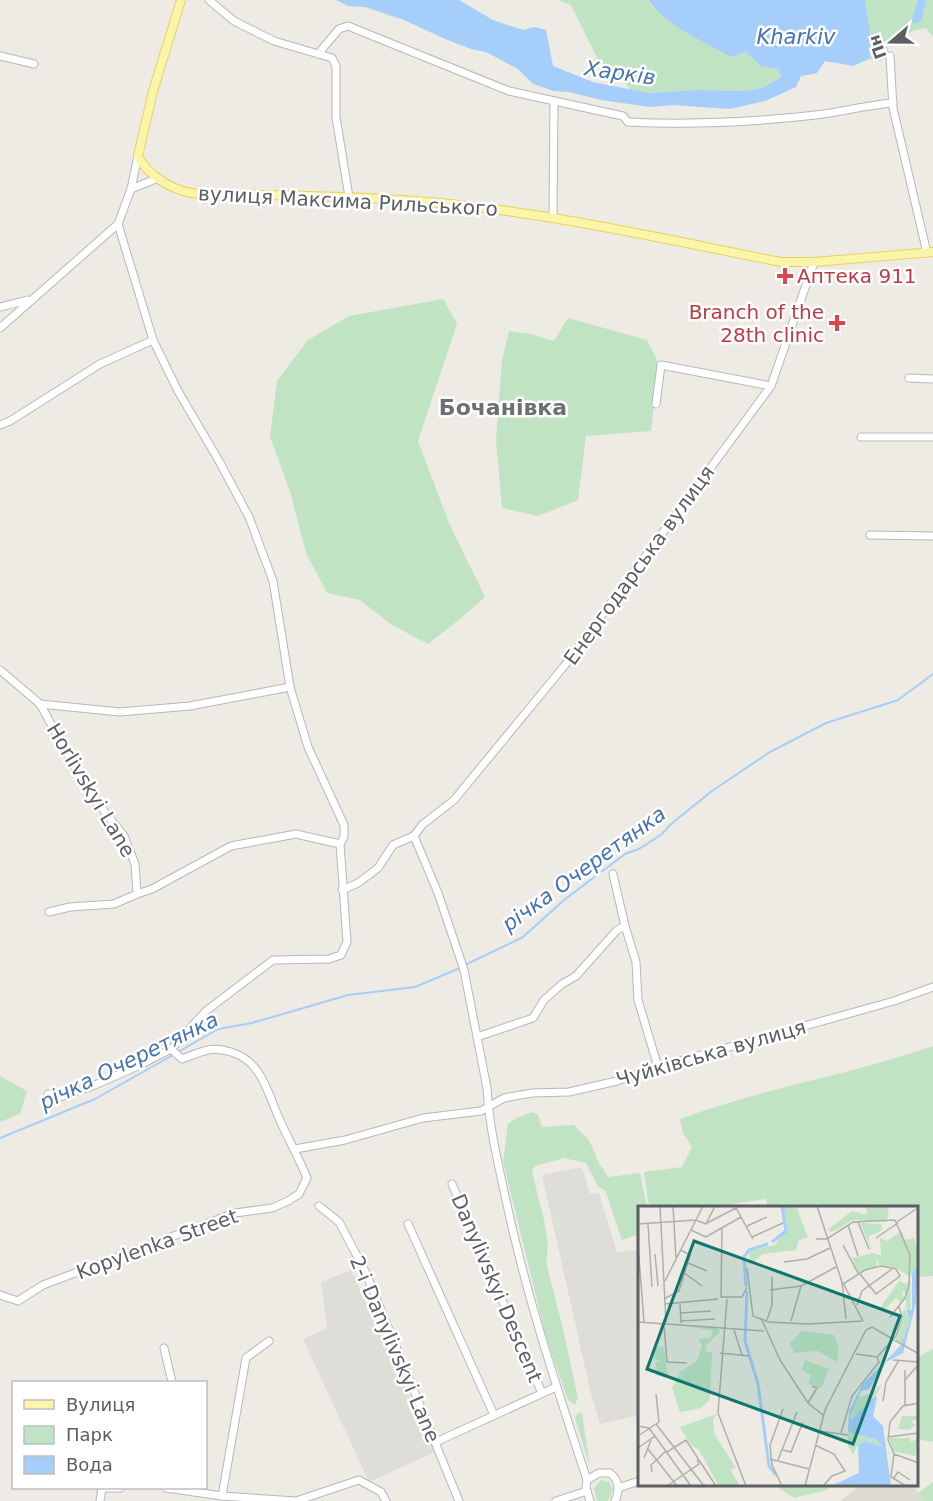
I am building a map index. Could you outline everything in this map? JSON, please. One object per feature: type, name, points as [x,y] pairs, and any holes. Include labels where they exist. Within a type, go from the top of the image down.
[{"type":"main road","points":[[138,156],[153,91],[181,0]]},
{"type":"main road","name":"вулиця Максима Рильського","points":[[138,156],[141,162],[158,178],[192,193],[426,201],[553,217],[781,262],[814,262],[930,253]]},
{"type":"street","points":[[209,0],[234,21],[244,26],[274,40],[332,58],[335,63],[336,117],[349,197]]},
{"type":"street","points":[[318,54],[339,29],[348,26],[509,91],[623,116],[628,122],[655,124],[726,122],[808,116],[893,103]]},
{"type":"street","points":[[0,56],[34,64]]},
{"type":"street","points":[[890,56],[893,103],[930,253]]},
{"type":"street","points":[[553,217],[554,102]]},
{"type":"street","points":[[0,328],[30,299],[118,224],[131,189],[138,156]]},
{"type":"street","points":[[131,189],[158,178]]},
{"type":"street","points":[[48,1094],[60,1097],[95,1085],[171,1049],[206,1011],[273,960],[329,959],[341,955],[347,942],[340,844],[344,837],[344,825],[308,747],[290,687],[273,581],[249,517],[178,391],[153,340],[118,224]]},
{"type":"street","name":"Енергодарська вулиця","points":[[342,890],[358,883],[378,868],[393,845],[414,836],[422,825],[454,800],[566,665],[771,386],[814,262]]},
{"type":"street","points":[[0,307],[30,299]]},
{"type":"street","points":[[0,425],[100,364],[153,340]]},
{"type":"street","points":[[656,404],[661,365],[771,386]]},
{"type":"street","points":[[909,378],[933,379]]},
{"type":"street","points":[[861,437],[933,437]]},
{"type":"street","points":[[870,535],[933,536]]},
{"type":"street","name":"Horlivskyi Lane","points":[[0,670],[40,704],[88,791],[124,836],[135,864],[137,894]]},
{"type":"street","points":[[40,704],[120,712],[190,706],[290,687]]},
{"type":"street","points":[[49,912],[70,907],[114,904],[152,890],[231,846],[296,834],[340,844]]},
{"type":"street","points":[[414,836],[438,893],[464,970],[516,1248],[556,1387],[587,1480],[590,1501]]},
{"type":"street","points":[[613,874],[636,962],[638,1000],[658,1067]]},
{"type":"street","points":[[477,1037],[533,1018],[544,1000],[562,984],[576,976],[617,930],[625,926]]},
{"type":"street","name":"Чуйківська вулиця","points":[[488,1107],[504,1098],[532,1093],[569,1092],[617,1081],[658,1067],[894,1001],[933,987]]},
{"type":"street","points":[[171,1049],[182,1059],[209,1049],[221,1049],[250,1061],[262,1080],[288,1140],[295,1149],[345,1140],[423,1118],[481,1111],[488,1107]]},
{"type":"street","name":"Kopylenka Street","points":[[0,1295],[18,1301],[43,1285],[235,1213],[272,1208],[288,1202],[299,1194],[307,1178],[295,1149]]},
{"type":"street","name":"Danylivskyi Descent","points":[[452,1184],[542,1393]]},
{"type":"street","name":"2-i Danylivskyi Lane","points":[[319,1206],[339,1222],[365,1270],[459,1501]]},
{"type":"street","points":[[408,1224],[494,1415]]},
{"type":"street","points":[[222,1496],[246,1358],[268,1341]]},
{"type":"street","points":[[164,1348],[172,1381]]},
{"type":"street","points":[[436,1442],[556,1387]]},
{"type":"street","points":[[587,1480],[594,1474],[609,1473],[617,1480],[615,1501]]},
{"type":"street","points":[[173,1489],[222,1496],[296,1501],[359,1480],[381,1492],[386,1501]]},
{"type":"street","points":[[618,1488],[638,1481]]},
{"type":"street","points":[[556,1501],[587,1491]]},
{"type":"shaded area","points":[[582,1167],[590,1194],[599,1193],[617,1252],[638,1250],[638,1415],[600,1424],[590,1390],[542,1175]]},
{"type":"shaded area","points":[[351,1270],[435,1452],[369,1482],[303,1339],[327,1328],[321,1282]]},
{"type":"shaded area","points":[[859,1486],[913,1486],[924,1501],[840,1501]]},
{"type":"green space","points":[[558,0],[648,0],[653,8],[731,57],[746,52],[762,67],[779,69],[781,77],[762,88],[746,91],[698,90],[648,93],[631,90],[620,78],[600,64],[571,5]]},
{"type":"green space","points":[[865,0],[918,0],[911,22],[922,19],[926,0],[933,0],[933,36],[925,28],[913,31],[901,38],[885,41],[890,56],[880,61],[869,59],[870,31]]},
{"type":"green space","points":[[443,299],[457,324],[418,441],[449,523],[485,597],[428,644],[392,625],[360,600],[327,593],[306,553],[290,491],[270,437],[277,381],[308,340],[349,316]]},
{"type":"green space","points":[[568,318],[647,340],[659,364],[651,431],[586,436],[578,500],[538,516],[502,508],[496,440],[502,360],[509,331],[531,334],[554,341]]},
{"type":"green space","points":[[933,1046],[933,1276],[918,1277],[918,1206],[767,1206],[766,1199],[719,1206],[652,1206],[648,1202],[644,1172],[682,1167],[692,1147],[683,1133],[680,1119],[742,1099]]},
{"type":"green space","points":[[0,1076],[27,1091],[20,1114],[0,1122]]},
{"type":"green space","points":[[533,1112],[538,1115],[542,1127],[574,1125],[589,1140],[608,1177],[640,1173],[647,1206],[638,1206],[638,1234],[622,1240],[605,1190],[598,1187],[586,1163],[564,1158],[535,1166],[532,1172],[548,1245],[546,1262],[578,1398],[575,1405],[568,1400],[546,1337],[503,1161],[508,1124],[516,1118]]},
{"type":"green space","points":[[933,1349],[933,1442],[918,1439],[918,1357]]},
{"type":"green space","points":[[578,1413],[582,1413],[590,1467],[575,1418]]},
{"type":"green space","points":[[601,1480],[609,1482],[613,1490],[608,1501],[597,1501],[594,1488]]},
{"type":"green space","points":[[933,1482],[933,1501],[924,1501],[918,1493]]},
{"type":"green space","points":[[776,1486],[835,1486],[823,1491],[794,1498]]},
{"type":"water","name":"Kharkiv","points":[[336,0],[459,0],[493,20],[523,30],[534,27],[546,30],[553,66],[593,82],[648,93],[698,90],[746,91],[762,88],[781,77],[779,69],[762,67],[746,52],[731,57],[686,32],[664,17],[648,0],[865,0],[870,31],[869,59],[853,66],[825,61],[817,73],[801,76],[796,87],[765,101],[730,109],[672,105],[650,107],[554,91],[533,84],[518,69],[486,52],[445,39],[404,20],[365,7],[348,6]]},
{"type":"water","points":[[918,0],[926,0],[922,19],[917,24],[911,22]]},
{"type":"waterway","name":"річка Очеретянка","points":[[465,965],[523,937],[564,900],[625,854],[639,849],[662,834],[712,791],[770,752],[826,723],[898,700],[933,674]]},
{"type":"waterway","name":"річка Очеретянка","points":[[178,1052],[218,1029],[252,1023],[348,995],[415,987],[460,968]]},
{"type":"waterway","name":"річка Очеретянка","points":[[0,1138],[95,1099],[173,1055]]},
{"type":"place","name":"Аптека 911","points":[[785,276]]},
{"type":"place","name":"Branch of the 28th clinic","points":[[837,323]]},
{"type":"district","name":"Бочанівка","points":[[503,407]]},
{"type":"water label","name":"Харків","points":[[620,73]]}]
